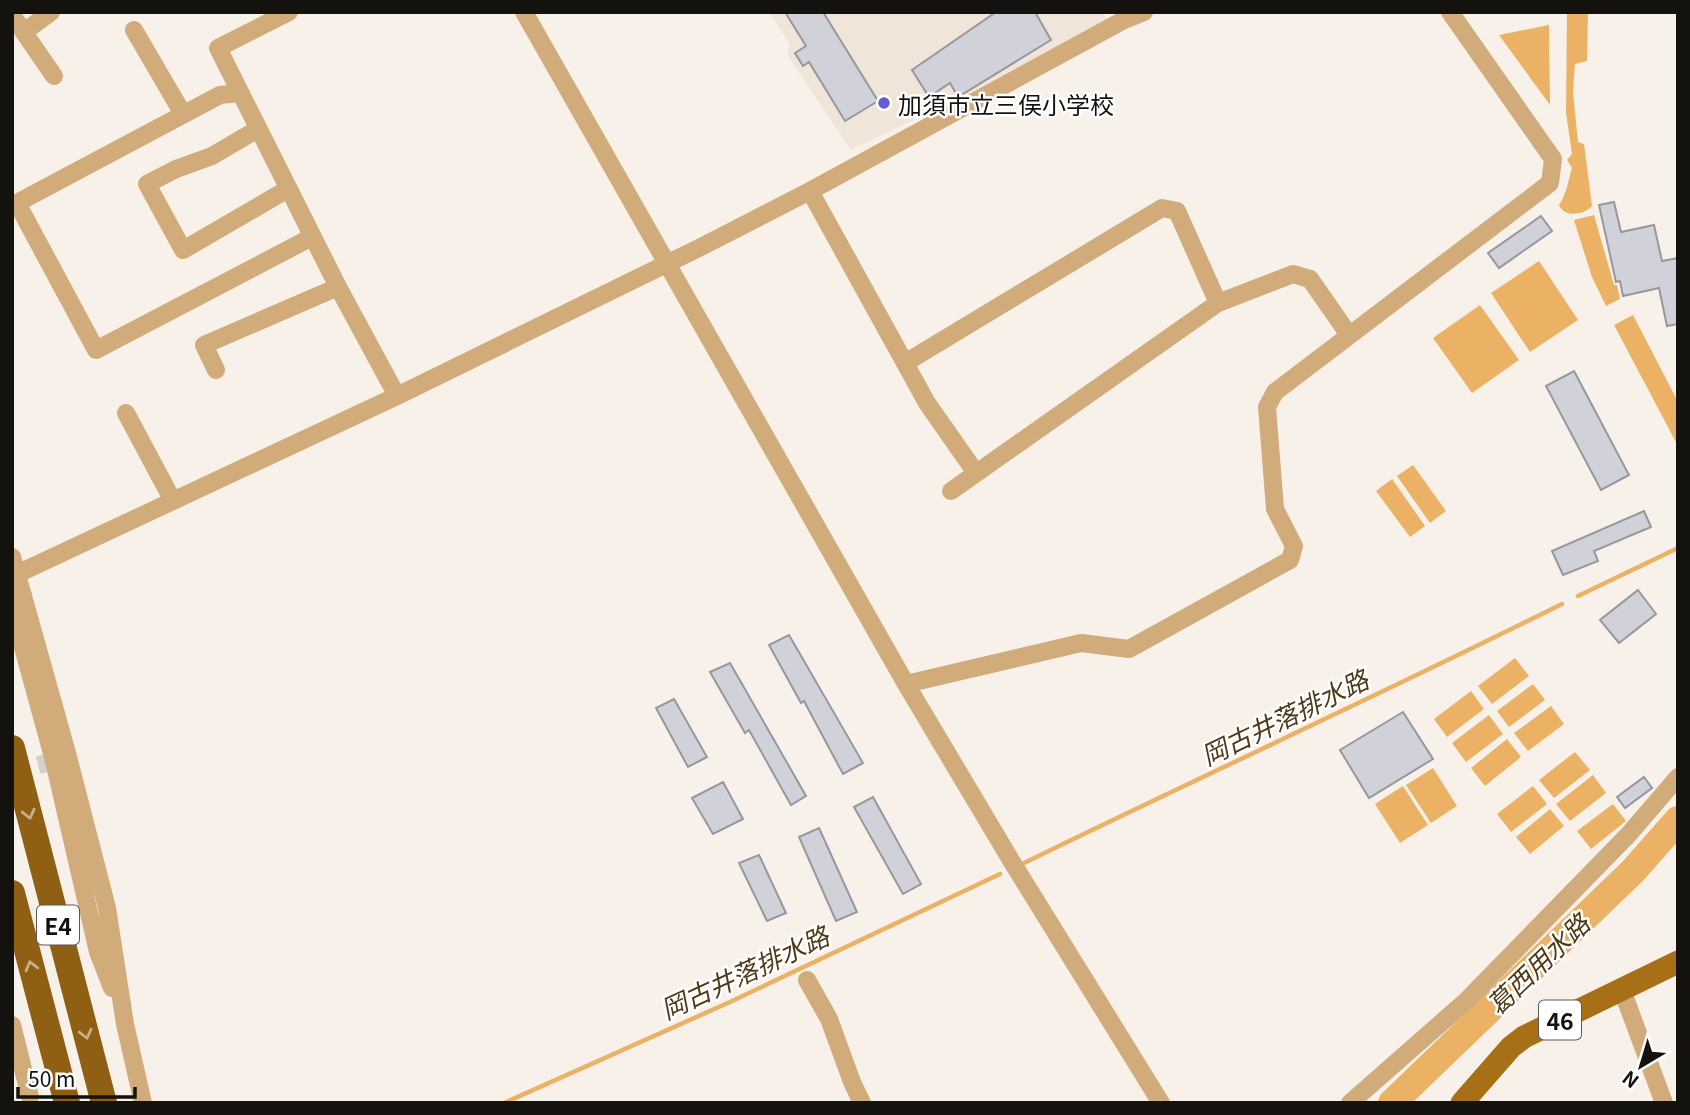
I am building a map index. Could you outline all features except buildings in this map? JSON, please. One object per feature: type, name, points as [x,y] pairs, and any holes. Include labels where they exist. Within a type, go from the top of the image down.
[{"type":"highway","name":"E4","points":[[12,748],[104,1103]]},
{"type":"highway","name":"E4","points":[[12,893],[67,1103]]},
{"type":"main road","name":"46","points":[[1462,1103],[1518,1042],[1678,962]]},
{"type":"street","points":[[24,32],[51,12]]},
{"type":"street","points":[[289,12],[218,48],[312,237],[397,396]]},
{"type":"street","points":[[524,12],[905,684],[1161,1103]]},
{"type":"street","points":[[143,1103],[125,1024],[107,908],[15,566],[173,501],[397,396],[701,247],[810,191],[1120,17],[1144,12]]},
{"type":"street","points":[[905,684],[1081,643],[1129,649],[1290,560],[1294,546],[1275,509],[1267,408],[1275,392],[1550,183],[1553,159],[1450,12]]},
{"type":"street","points":[[12,15],[54,76]]},
{"type":"street","points":[[134,30],[183,114]]},
{"type":"street","points":[[240,93],[220,95],[17,203],[96,350],[312,237]]},
{"type":"street","points":[[258,129],[212,156],[176,169],[147,184],[183,250],[288,189]]},
{"type":"street","points":[[810,191],[927,403],[976,473]]},
{"type":"street","points":[[905,363],[1162,208],[1177,211],[1218,303]]},
{"type":"street","points":[[951,491],[1218,303],[1293,274],[1310,279],[1349,335]]},
{"type":"street","points":[[216,370],[204,345],[338,287]]},
{"type":"street","points":[[126,413],[173,501]]},
{"type":"street","points":[[1350,1103],[1466,1001],[1629,834],[1678,777]]},
{"type":"street","points":[[807,981],[829,1019],[862,1103]]},
{"type":"street","points":[[1622,990],[1664,1103]]},
{"type":"street","points":[[12,1025],[30,1100]]},
{"type":"street","points":[[12,1049],[30,1100]]},
{"type":"shaded area","name":"加須市立三俣小学校","points":[[769,12],[1103,12],[1110,25],[851,150],[788,56],[789,43]]},
{"type":"shaded area","points":[[1567,12],[1588,12],[1587,61],[1575,64],[1573,92],[1578,142],[1584,144],[1592,206],[1574,214],[1565,212],[1559,205],[1572,168],[1567,160],[1572,154],[1566,113]]},
{"type":"shaded area","points":[[1549,25],[1550,105],[1499,35]]},
{"type":"shaded area","points":[[1594,215],[1620,299],[1606,306],[1592,277],[1574,220]]},
{"type":"shaded area","points":[[1539,261],[1578,320],[1530,352],[1491,293]]},
{"type":"shaded area","points":[[1480,305],[1519,360],[1472,393],[1433,338]]},
{"type":"shaded area","points":[[1633,315],[1678,402],[1678,446],[1614,325]]},
{"type":"shaded area","points":[[1413,465],[1446,511],[1430,523],[1397,476]]},
{"type":"shaded area","points":[[1392,479],[1425,526],[1410,537],[1376,491]]},
{"type":"shaded area","points":[[1515,658],[1529,676],[1492,704],[1478,686]]},
{"type":"shaded area","points":[[1533,684],[1545,700],[1509,727],[1497,711]]},
{"type":"shaded area","points":[[1471,691],[1484,709],[1447,737],[1434,719]]},
{"type":"shaded area","points":[[1551,706],[1564,724],[1528,751],[1514,733]]},
{"type":"shaded area","points":[[1489,715],[1503,734],[1466,762],[1452,743]]},
{"type":"shaded area","points":[[1507,739],[1521,757],[1485,786],[1471,768]]},
{"type":"shaded area","points":[[1575,752],[1590,770],[1554,798],[1539,780]]},
{"type":"shaded area","points":[[1433,768],[1457,806],[1431,823],[1406,785]]},
{"type":"shaded area","points":[[1593,775],[1606,793],[1570,821],[1556,804]]},
{"type":"shaded area","points":[[1403,786],[1428,825],[1400,843],[1375,804]]},
{"type":"shaded area","points":[[1533,786],[1547,804],[1511,832],[1497,814]]},
{"type":"shaded area","points":[[1613,804],[1626,821],[1591,849],[1577,831]]},
{"type":"shaded area","points":[[1550,809],[1564,826],[1530,854],[1516,837]]},
{"type":"waterway","name":"岡古井落排水路","points":[[1578,596],[1678,548]]},
{"type":"waterway","name":"岡古井落排水路","points":[[1022,864],[1562,604]]},
{"type":"waterway","name":"葛西用水路","points":[[1392,1103],[1633,871],[1678,820]]},
{"type":"waterway","name":"岡古井落排水路","points":[[504,1103],[730,1002],[1000,874]]},
{"type":"tunnel","points":[[12,772],[54,761]]},
{"type":"place","name":"加須市立三俣小学校","points":[[884,103]]}]
